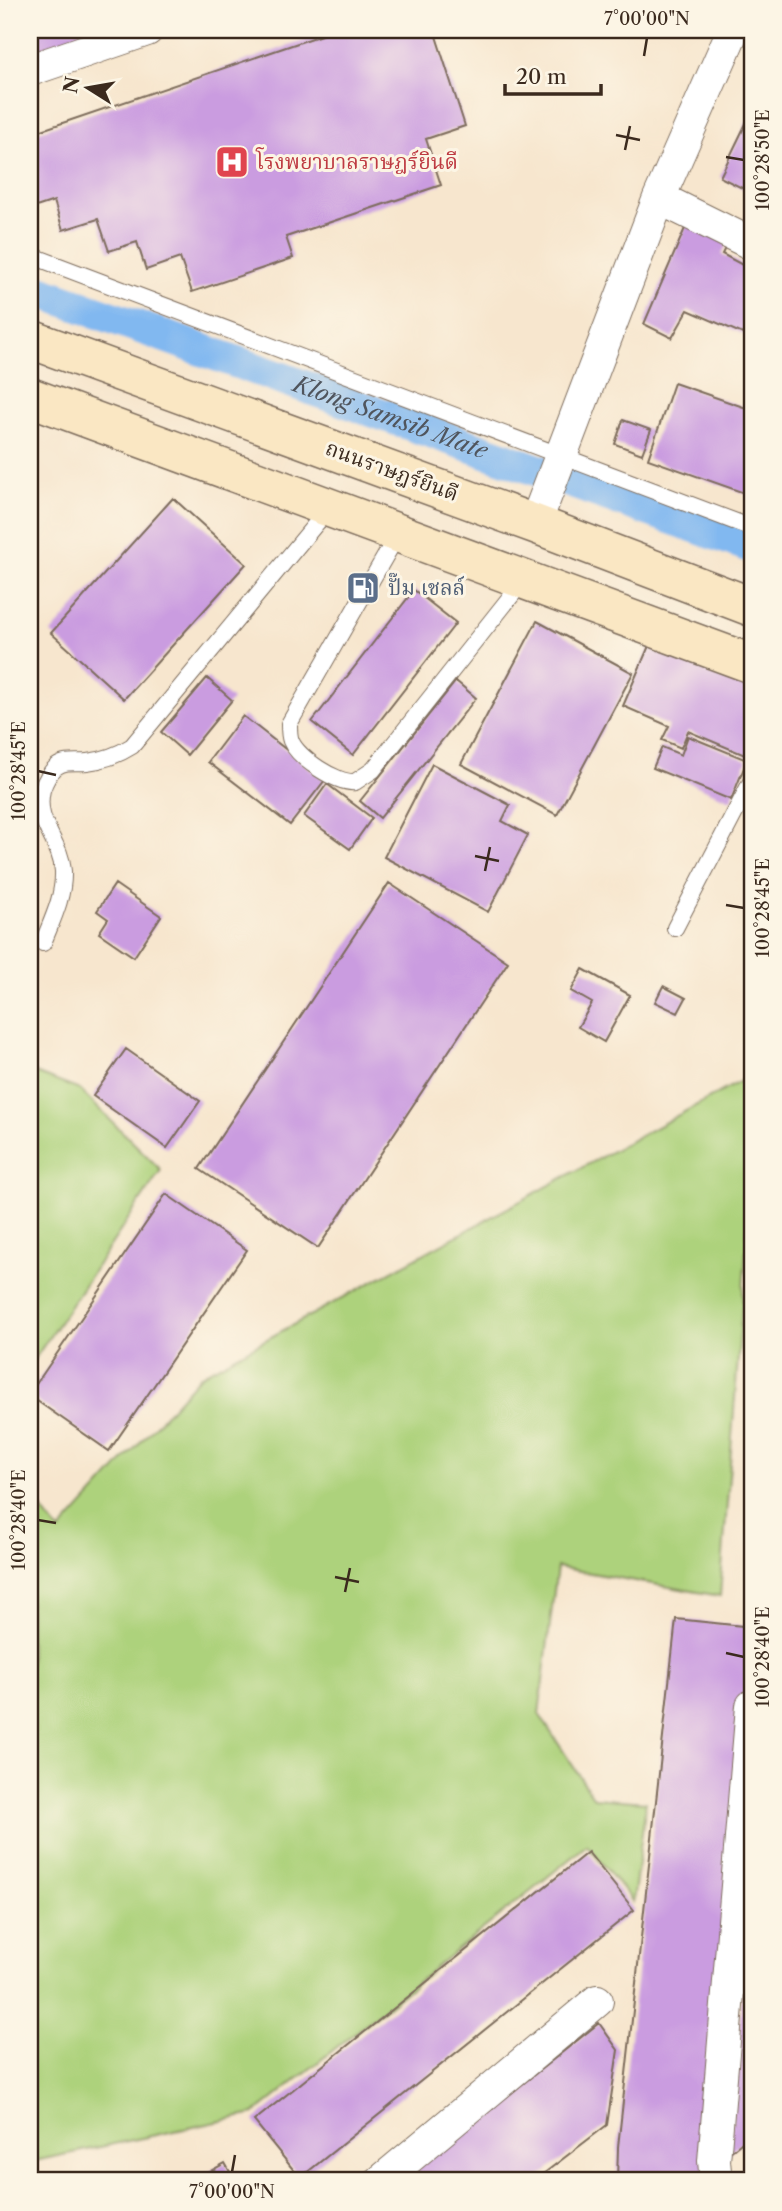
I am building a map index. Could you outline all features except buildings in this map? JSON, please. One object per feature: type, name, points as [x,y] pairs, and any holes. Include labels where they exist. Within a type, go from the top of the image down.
[{"type":"main road","name":"ถนนราษฎร์ยินดี","points":[[30,339],[538,515],[752,607]]},
{"type":"main road","points":[[30,397],[752,664]]},
{"type":"street","points":[[30,70],[147,30]]},
{"type":"street","points":[[538,515],[659,198],[733,30]]},
{"type":"street","points":[[659,198],[752,244]]},
{"type":"street","points":[[716,2181],[713,2161],[752,1706]]},
{"type":"street","points":[[381,2181],[597,2001]]},
{"type":"lane","points":[[30,255],[752,528]]},
{"type":"lane","points":[[43,943],[60,900],[63,882],[61,860],[40,811],[46,780],[59,765],[116,757],[132,746],[329,508]]},
{"type":"lane","points":[[398,534],[289,724],[289,737],[296,749],[321,770],[341,780],[355,782],[373,770],[524,581]]},
{"type":"lane","points":[[675,928],[752,780]]},
{"type":"green space","points":[[30,1071],[80,1090],[161,1170],[30,1366]]},
{"type":"green space","points":[[752,1075],[752,1172],[720,1596],[557,1567],[539,1714],[594,1798],[646,1802],[633,1902],[587,1845],[254,2114],[30,2162],[30,1493],[59,1532],[201,1375]]},
{"type":"waterway","name":"Klong Samsib Mate","points":[[30,288],[752,547]]},
{"type":"place","name":"โรงพยาบาลราษฎร์ยินดี","points":[[232,162]]},
{"type":"place","name":"ปั๊ม เชลล์","points":[[363,588]]}]
